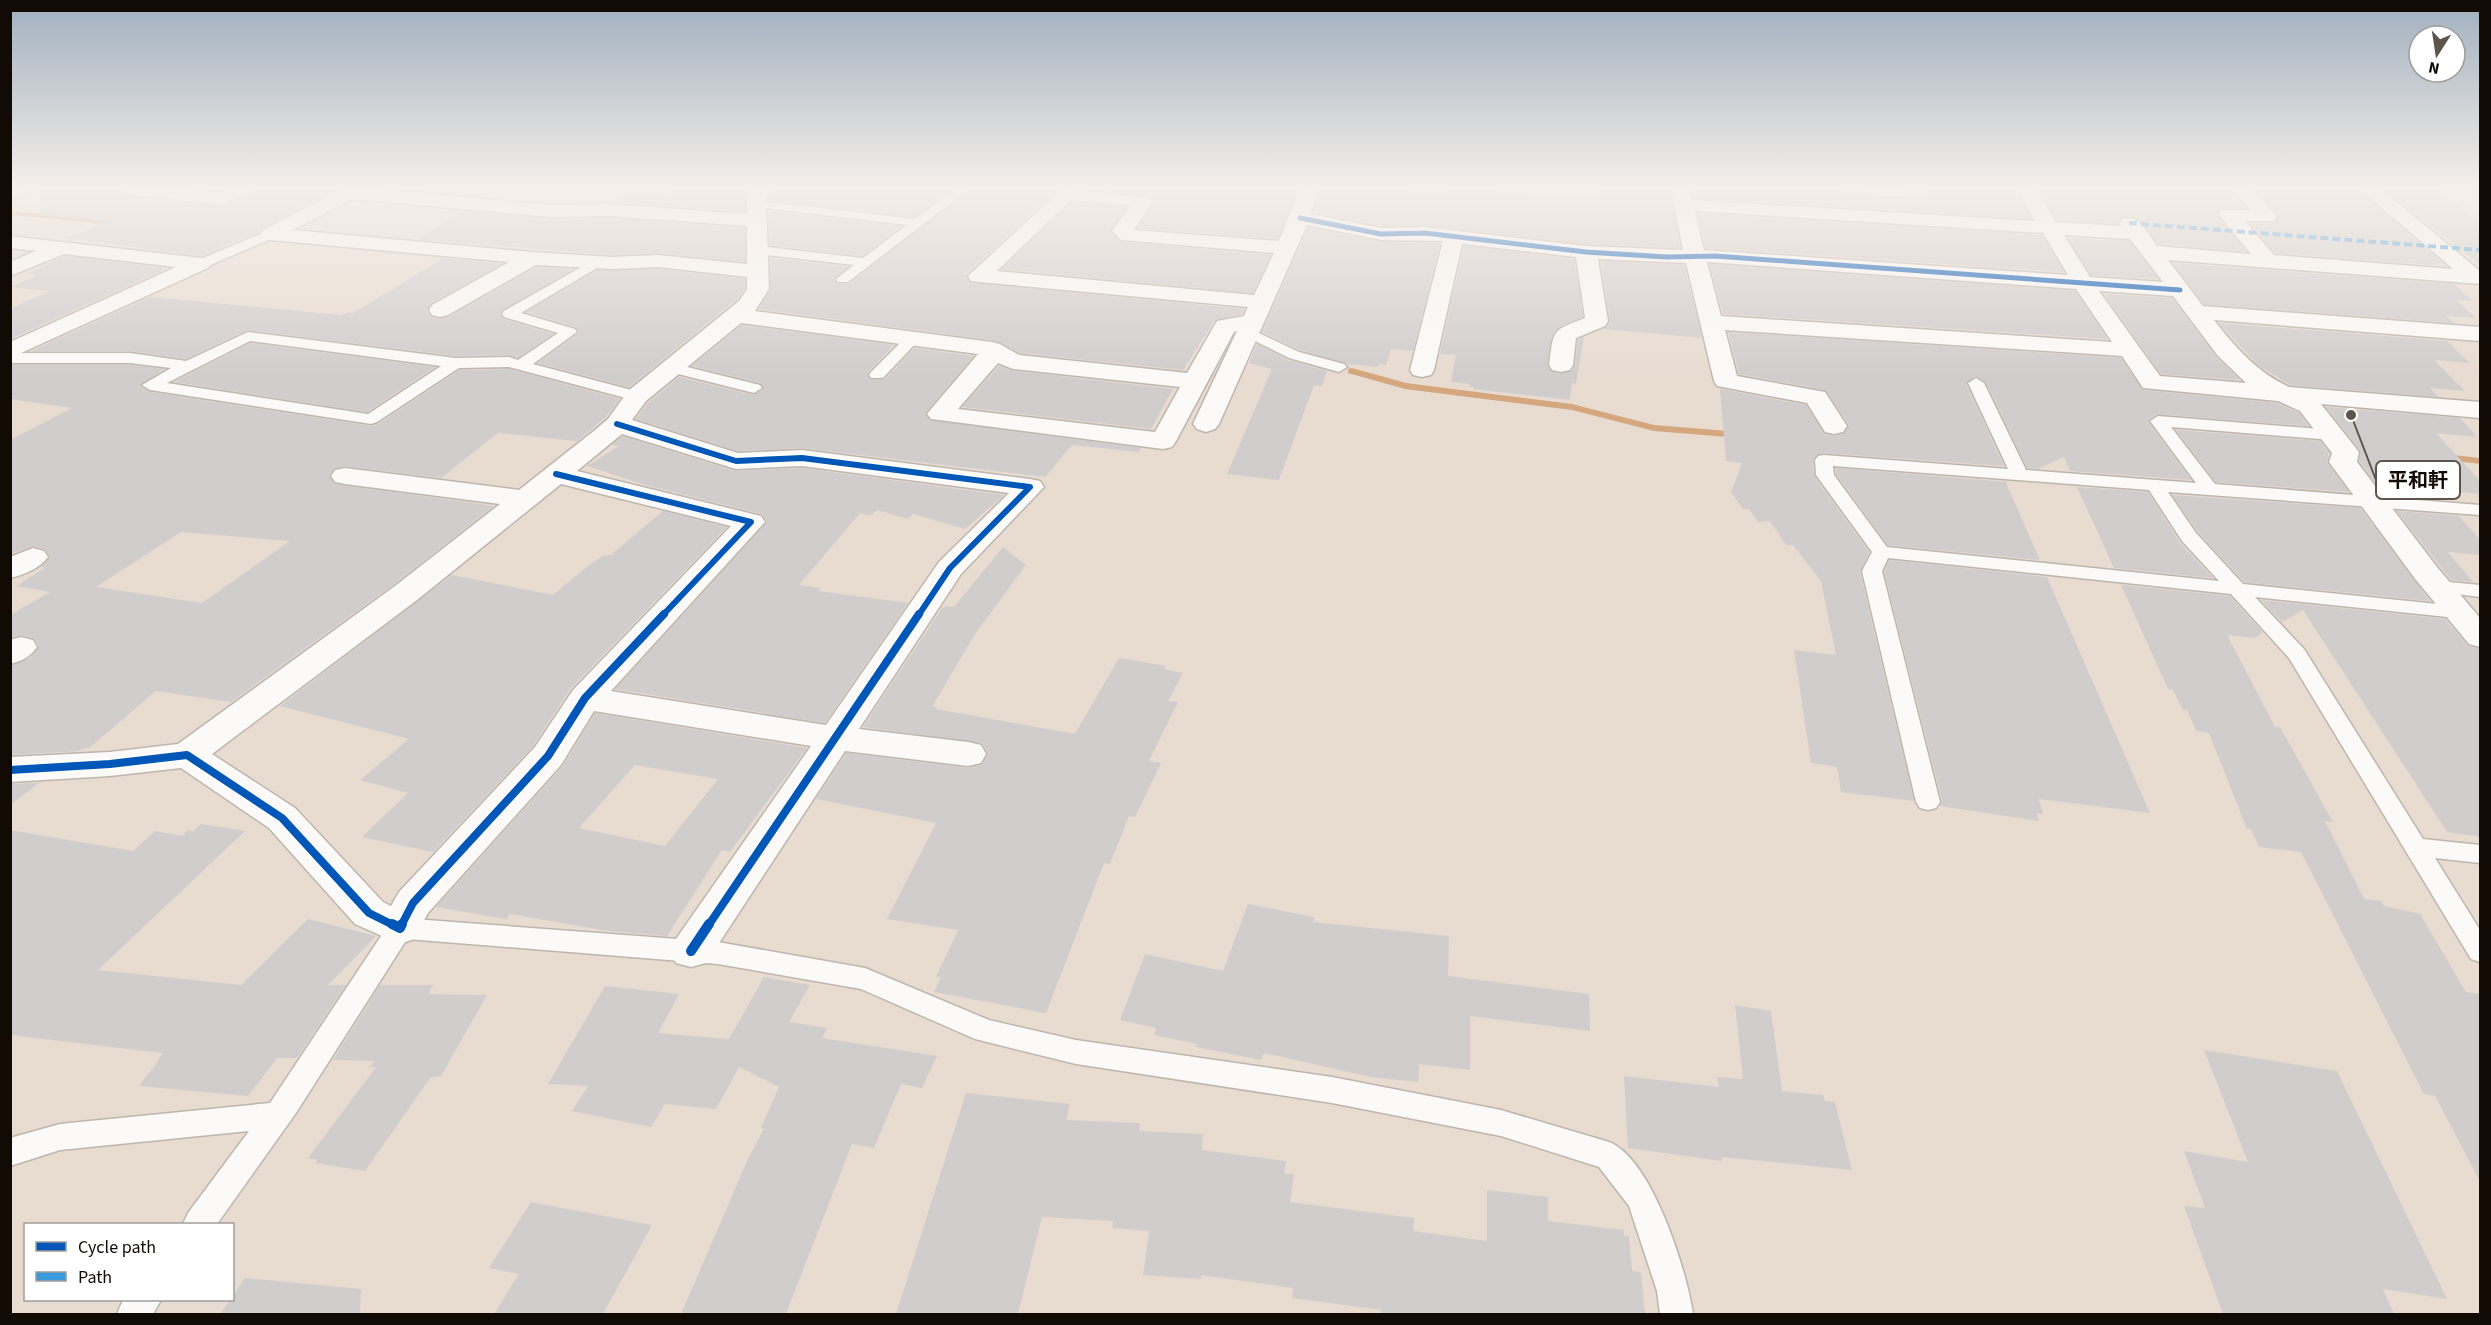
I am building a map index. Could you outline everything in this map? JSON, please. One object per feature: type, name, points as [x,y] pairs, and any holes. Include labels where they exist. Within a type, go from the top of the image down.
[{"type":"street","points":[[10,270],[54,251]]},
{"type":"street","points":[[86,251],[201,264]]},
{"type":"street","points":[[444,251],[597,262],[757,261]]},
{"type":"street","points":[[477,254],[482,251]]},
{"type":"street","points":[[10,770],[110,764],[187,755],[406,593],[617,424],[638,396],[747,306],[758,289],[757,251]]},
{"type":"street","points":[[1006,251],[979,276],[1254,318]]},
{"type":"street","points":[[1206,424],[1241,373],[1254,318],[1286,251]]},
{"type":"street","points":[[1422,370],[1450,251]]},
{"type":"street","points":[[1576,251],[1715,256],[2180,290]]},
{"type":"street","points":[[1694,251],[1726,381],[1816,397],[1834,426]]},
{"type":"street","points":[[2063,251],[2152,383],[2481,410]]},
{"type":"street","points":[[2259,251],[2268,261]]},
{"type":"street","points":[[2445,251],[2478,278]]},
{"type":"street","points":[[1561,365],[1565,334],[1596,321],[1586,252]]},
{"type":"street","points":[[2151,252],[2478,278]]},
{"type":"street","points":[[2151,252],[2226,351],[2259,382],[2309,406],[2346,452],[2343,462],[2457,612],[2481,638]]},
{"type":"street","points":[[440,310],[532,258]]},
{"type":"street","points":[[10,351],[201,264]]},
{"type":"street","points":[[2196,312],[2481,334]]},
{"type":"street","points":[[735,315],[992,349],[1012,362],[1194,381]]},
{"type":"street","points":[[1002,355],[987,359],[940,414],[1163,441],[1225,326],[1254,318]]},
{"type":"street","points":[[1712,322],[2131,350]]},
{"type":"street","points":[[617,424],[736,461],[802,458],[1030,487],[950,568],[691,951]]},
{"type":"street","points":[[187,755],[282,818],[369,913],[400,928],[413,903],[548,756],[585,699],[751,522],[556,474]]},
{"type":"street","points":[[345,476],[524,499]]},
{"type":"street","points":[[585,699],[834,738],[968,754]]},
{"type":"lane","points":[[201,264],[231,251]]},
{"type":"lane","points":[[843,279],[881,251]]},
{"type":"lane","points":[[757,261],[866,262]]},
{"type":"lane","points":[[520,365],[570,332],[509,314],[597,262]]},
{"type":"lane","points":[[1254,318],[1294,354],[1339,367]]},
{"type":"lane","points":[[456,363],[371,419],[150,386],[248,336],[456,363],[509,362],[638,396]]},
{"type":"lane","points":[[877,375],[912,339]]},
{"type":"lane","points":[[10,358],[130,358],[189,366]]},
{"type":"lane","points":[[671,368],[754,388]]},
{"type":"lane","points":[[1976,384],[2020,475]]},
{"type":"lane","points":[[2209,489],[2158,421],[2332,435]]},
{"type":"lane","points":[[2457,612],[1881,552],[1825,475],[1824,460],[2481,510]]},
{"type":"lane","points":[[2155,485],[2189,537],[2297,654],[2481,952]]},
{"type":"lane","points":[[1881,552],[1872,572],[1929,802]]},
{"type":"lane","points":[[2438,587],[2481,591]]},
{"type":"lane","points":[[2416,847],[2481,854]]},
{"type":"lane","points":[[200,1223],[278,1115],[400,928],[718,953],[865,979],[985,1031],[1076,1052],[1332,1090],[1501,1123],[1609,1156],[1641,1199],[1673,1291],[1676,1314]]},
{"type":"lane","points":[[10,1152],[60,1137],[278,1115]]},
{"type":"lane","points":[[134,1314],[143,1301]]},
{"type":"building","points":[[164,251],[214,251],[202,256]]},
{"type":"building","points":[[561,251],[745,251],[745,262],[658,253],[612,255]]},
{"type":"building","points":[[819,251],[869,251],[862,256]]},
{"type":"building","points":[[892,251],[991,251],[966,274],[971,283],[1245,309],[1242,314],[1215,320],[1183,370],[1020,353],[992,340],[759,309],[771,289],[770,258],[848,267],[834,279],[838,284],[849,284]]},
{"type":"building","points":[[1021,251],[1223,251],[1271,255],[1253,293],[1002,269]]},
{"type":"building","points":[[1298,251],[1438,251],[1413,351],[1391,349],[1386,365],[1379,364],[1378,367],[1348,364],[1300,350],[1262,332]]},
{"type":"building","points":[[1463,251],[1505,251],[1574,259],[1583,317],[1565,324],[1554,332],[1547,365],[1552,372],[1561,374],[1572,371],[1575,365],[1578,340],[1584,337],[1576,384],[1572,383],[1570,400],[1473,389],[1474,387],[1469,387],[1470,384],[1451,382],[1456,355],[1440,354]]},
{"type":"building","points":[[1748,251],[2051,251],[2064,272]]},
{"type":"building","points":[[2076,251],[2137,251],[2158,279],[2091,275]]},
{"type":"building","points":[[2273,251],[2428,251],[2443,264],[2432,263],[2433,265],[2275,253]]},
{"type":"building","points":[[2462,251],[2481,251],[2481,266]]},
{"type":"building","points":[[65,256],[168,268],[10,339],[10,309],[49,291],[11,287],[37,275],[26,274]]},
{"type":"building","points":[[444,258],[502,264],[431,303],[427,311],[431,317],[439,319],[449,317],[537,267],[573,269],[500,313],[503,319],[553,334],[518,358],[509,355],[456,356],[248,330],[186,359],[130,351],[31,351],[150,297],[341,315],[348,312],[353,313]]},
{"type":"building","points":[[1601,261],[1684,265],[1702,338],[1603,329],[1610,321]]},
{"type":"building","points":[[2173,263],[2454,284],[2473,301],[2456,300],[2476,318],[2446,316],[2454,323],[2204,304]]},
{"type":"building","points":[[1710,264],[2075,291],[2108,339],[1723,314]]},
{"type":"building","points":[[658,269],[745,279],[745,288],[737,299],[629,387],[538,363],[579,331],[576,327],[527,312],[597,270]]},
{"type":"building","points":[[2104,294],[2172,298],[2216,357],[2240,380],[2161,374]]},
{"type":"building","points":[[2219,323],[2447,341],[2470,363],[2434,360],[2465,391],[2430,388],[2439,397],[2290,385],[2258,365]]},
{"type":"building","points":[[742,325],[894,345],[869,371],[867,376],[871,380],[885,380],[914,348],[974,356],[925,413],[929,420],[1141,448],[1139,452],[1072,445],[1045,477],[802,448],[738,451],[636,419],[648,403],[679,377],[753,395],[763,390],[761,383],[692,366]]},
{"type":"building","points":[[1728,332],[2121,358],[2143,390],[2277,403],[2299,413],[2308,426],[2157,414],[2148,422],[2191,480],[2070,471],[2064,457],[2038,469],[2027,468],[1986,382],[1975,376],[1966,384],[2004,466],[1824,453],[1816,455],[1813,460],[1814,476],[1869,552],[1860,572],[1914,801],[1841,792],[1837,767],[1811,763],[1794,650],[1836,655],[1821,581],[1793,545],[1786,545],[1770,521],[1758,522],[1749,509],[1743,509],[1731,492],[1742,463],[1726,461],[1720,389],[1806,405],[1825,434],[1834,436],[1843,434],[1849,425],[1825,390],[1739,374]]},
{"type":"building","points":[[250,343],[435,367],[367,412],[174,382]]},
{"type":"building","points":[[1257,344],[1288,360],[1327,371],[1322,386],[1314,385],[1279,480],[1227,474],[1272,369],[1249,363]]},
{"type":"building","points":[[10,365],[130,365],[164,369],[140,386],[150,392],[371,426],[378,424],[460,370],[509,369],[620,399],[606,417],[577,441],[498,433],[441,478],[345,466],[335,468],[329,475],[335,484],[494,506],[394,584],[231,702],[156,691],[89,748],[79,751],[10,755],[10,666],[30,658],[39,646],[34,638],[22,635],[10,638],[10,615],[50,592],[16,586],[45,568],[41,567],[50,557],[45,549],[34,546],[10,554],[10,440],[72,408],[10,399]],"holes":[[[181,532],[290,541],[202,603],[96,587]]]},
{"type":"building","points":[[999,366],[1013,371],[1173,389],[1151,429],[962,407]]},
{"type":"building","points":[[2326,407],[2460,418],[2477,437],[2436,433],[2481,482],[2481,494],[2437,490],[2446,500],[2385,495],[2359,461],[2361,451]]},
{"type":"building","points":[[2176,430],[2320,441],[2329,453],[2327,463],[2349,492],[2216,482]]},
{"type":"building","points":[[622,436],[735,471],[802,468],[1004,495],[965,529],[913,514],[908,519],[877,510],[870,516],[860,513],[799,585],[821,588],[818,591],[908,603],[825,723],[615,689],[767,522],[762,514],[645,485],[587,466],[619,446],[612,445]]},
{"type":"building","points":[[1836,468],[2008,482],[2006,483],[2040,560],[1888,545],[1836,474]]},
{"type":"building","points":[[2077,487],[2148,492],[2180,543],[2213,578],[2114,568]]},
{"type":"building","points":[[2172,495],[2360,508],[2430,601],[2244,582],[2198,532]]},
{"type":"building","points":[[663,511],[727,527],[571,688],[533,746],[433,852],[362,837],[408,793],[360,780],[409,739],[280,706],[452,575],[553,595],[589,565],[603,556],[611,555]]},
{"type":"building","points":[[2397,511],[2459,516],[2481,541],[2481,555],[2448,552],[2473,582],[2451,580]]},
{"type":"building","points":[[1003,547],[1026,565],[975,634],[932,707],[1075,734],[1119,658],[1166,666],[1164,669],[1183,673],[1168,701],[1178,702],[1149,761],[1161,763],[1135,817],[1129,816],[1110,864],[1104,863],[1046,1013],[934,992],[941,977],[936,977],[958,930],[887,919],[936,823],[816,799],[846,753],[968,768],[983,764],[988,753],[982,743],[863,727],[942,608],[954,607]]},
{"type":"building","points":[[1889,560],[2047,577],[2150,813],[2039,799],[2043,814],[2036,813],[2039,821],[1940,806],[1942,801],[1884,571]]},
{"type":"building","points":[[2121,585],[2230,596],[2263,633],[2254,638],[2227,635],[2275,727],[2280,727],[2333,822],[2325,821],[2364,899],[2382,901],[2384,906],[2420,914],[2466,992],[2481,994],[2481,1183],[2435,1096],[2424,1094],[2301,852],[2259,847],[2251,829],[2247,829],[2209,733],[2196,731],[2187,710],[2183,710],[2173,690],[2168,689]]},
{"type":"building","points":[[2261,600],[2445,619],[2467,645],[2481,649],[2481,837],[2447,832],[2303,610],[2282,622]]},
{"type":"building","points":[[595,713],[807,748],[730,852],[722,850],[667,936],[608,931],[510,914],[506,919],[436,907],[563,766]],"holes":[[[635,765],[718,779],[665,846],[579,828]]]},
{"type":"building","points":[[39,783],[10,805],[10,784]]},
{"type":"building","points":[[201,824],[245,831],[98,970],[241,985],[308,919],[376,936],[328,985],[346,985],[297,1058],[277,1058],[248,1096],[139,1086],[163,1053],[10,1035],[10,830],[133,851],[155,831],[182,836],[188,830],[193,831]]},
{"type":"building","points":[[1248,904],[1314,917],[1313,922],[1449,936],[1448,976],[1589,994],[1590,1031],[1470,1016],[1470,1070],[1419,1064],[1418,1082],[1371,1077],[1264,1053],[1261,1060],[1196,1047],[1197,1044],[1154,1035],[1156,1028],[1120,1020],[1145,954],[1223,971]]},
{"type":"building","points":[[764,977],[810,985],[789,1022],[827,1028],[822,1038],[937,1056],[922,1088],[901,1084],[874,1148],[852,1144],[786,1314],[681,1314],[748,1159],[764,1129],[761,1128],[779,1087],[739,1067],[716,1109],[665,1104],[651,1127],[572,1111],[588,1086],[548,1084],[605,986],[679,994],[658,1033],[729,1039]]},
{"type":"building","points":[[380,985],[433,985],[428,994],[487,995],[441,1076],[430,1078],[365,1171],[315,1163],[318,1160],[308,1158],[376,1067],[370,1067],[374,1061],[333,1060]]},
{"type":"building","points":[[1735,1005],[1771,1011],[1782,1091],[1823,1095],[1825,1101],[1835,1102],[1852,1170],[1722,1157],[1722,1161],[1628,1148],[1624,1076],[1719,1087],[1717,1077],[1743,1079]]},
{"type":"building","points":[[2204,1050],[2337,1071],[2447,1299],[2383,1289],[2394,1314],[2223,1314],[2184,1206],[2205,1208],[2184,1151],[2248,1162]]},
{"type":"building","points":[[966,1093],[1070,1104],[1066,1120],[1140,1123],[1139,1131],[1203,1134],[1202,1150],[1286,1161],[1284,1174],[1294,1174],[1290,1202],[1414,1218],[1413,1231],[1487,1241],[1487,1190],[1548,1197],[1548,1221],[1624,1230],[1624,1236],[1629,1236],[1632,1271],[1641,1272],[1645,1314],[1381,1314],[1381,1310],[1292,1298],[1293,1288],[1201,1275],[1201,1279],[1143,1275],[1149,1231],[1112,1228],[1113,1221],[1042,1217],[1018,1314],[896,1314]]},
{"type":"building","points":[[531,1202],[652,1225],[603,1314],[494,1314],[519,1274],[489,1268]]},
{"type":"building","points":[[245,1278],[361,1289],[360,1314],[220,1314],[229,1301],[234,1301],[234,1294]]},
{"type":"waterway","points":[[1352,371],[1405,386],[1572,407],[1654,428],[1740,435]]},
{"type":"waterway","points":[[2444,457],[2480,461]]},
{"type":"cycle path","points":[[1576,251],[1667,257],[1715,256],[2180,290]]},
{"type":"cycle path","points":[[617,424],[736,461],[802,458],[1030,487],[950,568],[691,951]]},
{"type":"cycle path","points":[[10,770],[110,764],[187,755],[282,818],[369,913],[400,928],[413,903],[548,756],[585,698],[751,522],[556,474]]},
{"type":"place","name":"平和軒","points":[[2351,415]]}]
